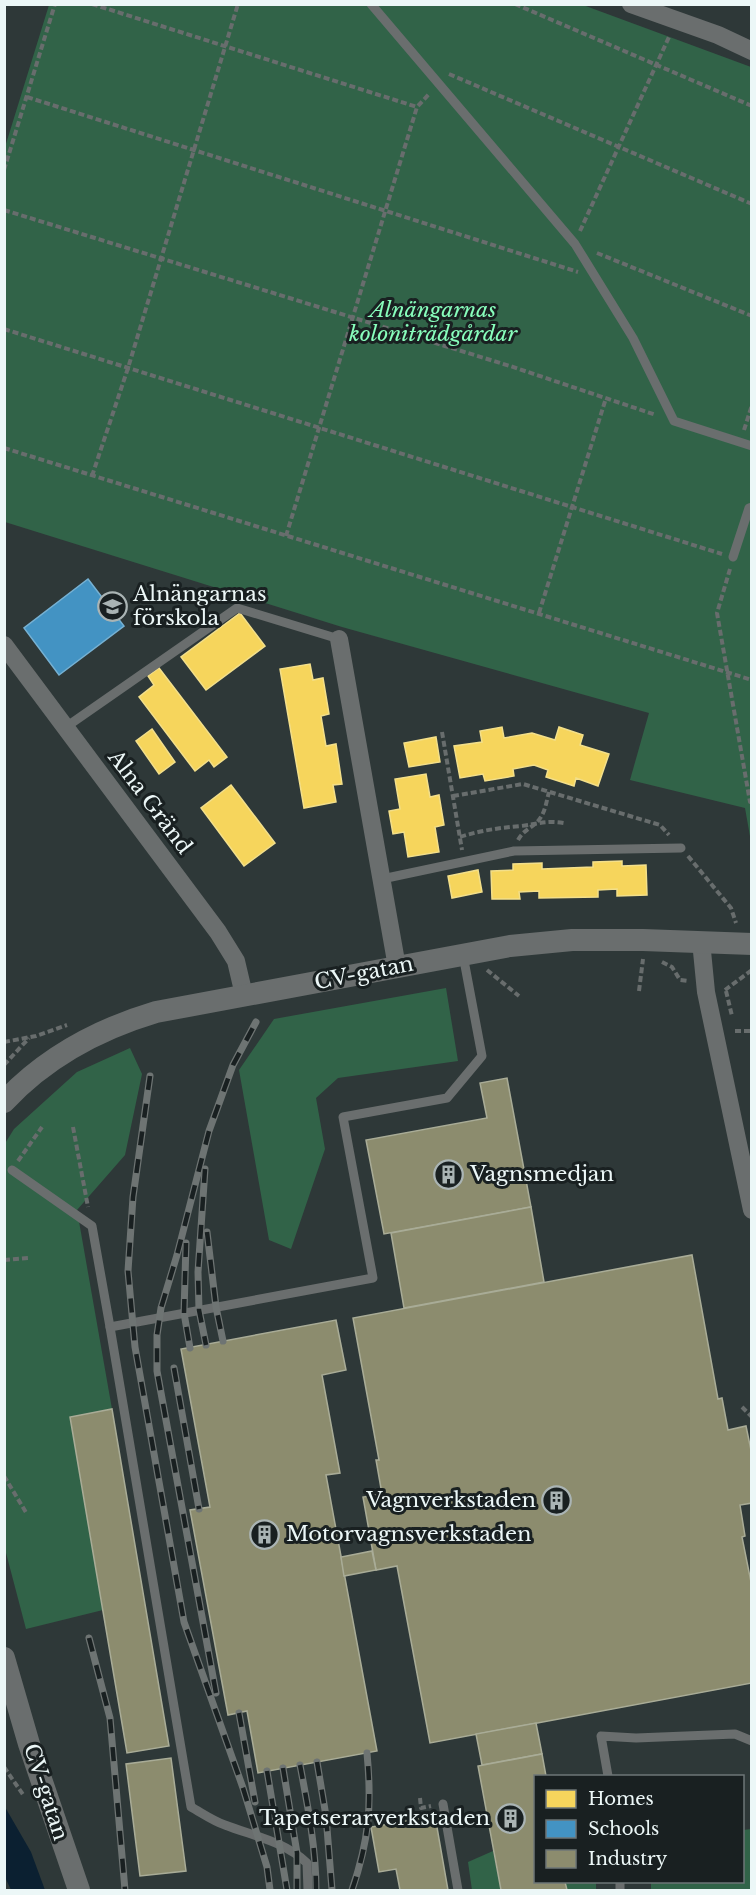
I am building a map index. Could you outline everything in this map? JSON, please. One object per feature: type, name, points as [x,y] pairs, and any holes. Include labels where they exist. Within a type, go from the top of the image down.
[{"type":"street","points":[[631,4],[718,35],[752,51]]},
{"type":"street","points":[[339,639],[397,967]]},
{"type":"street","name":"Alna Gränd","points":[[4,645],[218,932],[236,961],[244,995]]},
{"type":"street","name":"CV-gatan","points":[[4,1102],[56,1059],[108,1029],[156,1012],[510,946],[552,941],[701,941],[752,944]]},
{"type":"street","points":[[701,941],[706,992],[752,1210]]},
{"type":"street","name":"CV-gatan","points":[[4,1658],[29,1744],[79,1890]]},
{"type":"lane","points":[[371,4],[575,244],[633,338],[674,421],[752,446]]},
{"type":"lane","points":[[733,557],[749,508],[752,507]]},
{"type":"lane","points":[[66,727],[237,608],[339,639]]},
{"type":"lane","points":[[382,879],[514,851],[681,848]]},
{"type":"lane","points":[[110,1327],[373,1278],[343,1117],[447,1098],[482,1056],[463,955]]},
{"type":"lane","points":[[12,1170],[92,1226],[191,1807],[222,1825],[258,1836],[297,1853],[307,1863],[308,1890]]},
{"type":"lane","points":[[608,1775],[601,1736],[636,1738],[735,1734],[752,1740]]},
{"type":"lane","points":[[443,1804],[458,1890]]},
{"type":"path","points":[[4,170],[55,4]]},
{"type":"path","points":[[92,4],[417,107]]},
{"type":"path","points":[[92,476],[128,368],[238,4]]},
{"type":"path","points":[[515,4],[752,106]]},
{"type":"path","points":[[676,20],[575,244],[752,316]]},
{"type":"path","points":[[418,60],[752,204]]},
{"type":"path","points":[[286,536],[417,107],[439,84]]},
{"type":"path","points":[[27,97],[596,278]]},
{"type":"path","points":[[4,210],[161,256],[510,366],[674,421]]},
{"type":"path","points":[[4,329],[733,557],[717,613],[750,802],[752,802]]},
{"type":"path","points":[[539,613],[606,398]]},
{"type":"path","points":[[740,443],[752,405]]},
{"type":"path","points":[[4,448],[752,680]]},
{"type":"path","points":[[442,732],[464,863]]},
{"type":"path","points":[[453,796],[523,784],[660,825],[730,908],[736,923]]},
{"type":"path","points":[[514,851],[522,832],[537,822],[544,811],[549,792]]},
{"type":"path","points":[[460,837],[488,829],[537,822],[564,823]]},
{"type":"path","points":[[463,955],[489,971],[519,996]]},
{"type":"path","points":[[639,990],[643,961]]},
{"type":"path","points":[[661,961],[672,967],[680,980],[685,980]]},
{"type":"path","points":[[725,990],[752,970]]},
{"type":"path","points":[[735,1031],[752,1031]]},
{"type":"path","points":[[4,1065],[29,1038]]},
{"type":"path","points":[[12,1170],[42,1127]]},
{"type":"path","points":[[74,1127],[92,1226]]},
{"type":"path","points":[[4,1260],[29,1258]]},
{"type":"path","points":[[742,1407],[752,1417]]},
{"type":"path","points":[[4,1476],[27,1514]]},
{"type":"green space","name":"Alnängarnas koloniträdgårdar","points":[[49,5],[583,5],[751,67],[751,842],[745,808],[630,780],[649,713],[342,627],[5,522],[5,147]]},
{"type":"green space","points":[[446,988],[458,1061],[338,1078],[316,1098],[325,1149],[291,1249],[269,1240],[239,1070],[274,1019]]},
{"type":"green space","points":[[130,1048],[142,1074],[125,1155],[77,1210],[112,1409],[70,1417],[103,1610],[26,1629],[5,1549],[4,1145],[14,1129],[77,1072]]},
{"type":"green space","points":[[751,1829],[751,1890],[651,1890],[651,1883],[744,1883],[744,1830]]},
{"type":"green space","points":[[493,1851],[501,1890],[472,1890],[468,1862]]},
{"type":"green space","points":[[565,1883],[596,1883],[596,1890],[567,1890]]},
{"type":"water","points":[[5,1807],[31,1852],[45,1890],[11,1890],[5,1877]]},
{"type":"building: Homes","points":[[240,613],[265,646],[206,690],[181,657]]},
{"type":"building: Homes","points":[[310,664],[313,680],[323,678],[329,714],[321,716],[326,746],[336,744],[342,784],[333,785],[336,802],[304,808],[280,669]]},
{"type":"building: Homes","points":[[159,668],[227,757],[214,767],[209,760],[195,771],[139,697],[154,685],[148,676]]},
{"type":"building: Homes","points":[[502,727],[504,738],[532,733],[555,740],[559,727],[583,735],[580,745],[609,754],[598,786],[576,778],[574,786],[546,777],[548,770],[534,765],[513,769],[514,776],[485,781],[483,774],[460,778],[454,746],[482,742],[480,731]]},
{"type":"building: Homes","points":[[152,729],[175,762],[159,774],[136,741]]},
{"type":"building: Homes","points":[[436,737],[440,762],[409,767],[404,743]]},
{"type":"building: Homes","points":[[426,774],[430,797],[439,795],[444,825],[435,827],[439,852],[408,857],[404,832],[393,834],[389,811],[400,809],[395,779]]},
{"type":"building: Homes","points":[[231,785],[275,843],[244,866],[201,808]]},
{"type":"building: Homes","points":[[622,861],[622,866],[646,865],[647,895],[617,896],[617,889],[598,890],[598,897],[539,898],[539,891],[519,892],[520,899],[492,899],[491,871],[513,870],[513,864],[542,863],[542,869],[593,867],[593,862]]},
{"type":"building: Homes","points":[[478,870],[482,892],[452,898],[448,876]]},
{"type":"building: Schools","points":[[88,579],[124,626],[59,675],[24,628]]},
{"type":"building: Industry","name":"Vagnsmedjan","points":[[507,1078],[531,1207],[384,1234],[366,1140],[487,1118],[480,1083]]},
{"type":"building: Industry","points":[[531,1207],[544,1282],[404,1308],[391,1233]]},
{"type":"building: Industry","name":"Vagnverkstaden","points":[[692,1255],[718,1399],[722,1398],[728,1430],[746,1426],[752,1455],[752,1503],[740,1505],[745,1536],[742,1537],[752,1587],[752,1683],[430,1743],[397,1566],[376,1570],[363,1497],[382,1494],[376,1460],[379,1460],[353,1318]]},
{"type":"building: Industry","name":"Motorvagnsverkstaden","points":[[336,1320],[346,1370],[322,1375],[340,1473],[326,1475],[377,1751],[258,1773],[247,1711],[228,1715],[190,1510],[210,1507],[181,1349]]},
{"type":"building: Industry","points":[[112,1409],[169,1746],[127,1753],[70,1417]]},
{"type":"building: Industry","points":[[372,1551],[376,1570],[344,1576],[341,1557]]},
{"type":"building: Industry","points":[[536,1723],[542,1754],[482,1765],[476,1734]]},
{"type":"building: Industry","name":"Tapetserarverkstaden","points":[[542,1754],[546,1775],[534,1775],[534,1883],[565,1883],[567,1890],[501,1890],[478,1766]]},
{"type":"building: Industry","points":[[171,1758],[186,1871],[140,1876],[126,1764]]},
{"type":"building: Industry","points":[[435,1816],[448,1890],[400,1890],[396,1869],[379,1872],[371,1827]]},
{"type":"railway","points":[[216,1693],[157,1371],[157,1335],[161,1308],[209,1131],[233,1065],[256,1022]]},
{"type":"railway","points":[[150,1076],[133,1197],[128,1271],[135,1347],[184,1622],[243,1788],[267,1867],[270,1890]]},
{"type":"railway","points":[[205,1169],[198,1272],[199,1310],[206,1345]]},
{"type":"railway","points":[[207,1232],[216,1307],[223,1341]]},
{"type":"railway","points":[[186,1243],[184,1313],[190,1348]]},
{"type":"railway","points":[[174,1368],[199,1509]]},
{"type":"railway","points":[[89,1638],[110,1718],[125,1890]]},
{"type":"railway","points":[[239,1713],[255,1802]]},
{"type":"railway","points":[[352,1890],[368,1823],[367,1753]]},
{"type":"railway","points":[[317,1762],[326,1816],[332,1890]]},
{"type":"railway","points":[[300,1765],[313,1843],[316,1890]]},
{"type":"railway","points":[[283,1768],[297,1853],[297,1890]]},
{"type":"railway","points":[[267,1771],[287,1890]]},
{"type":"place","name":"Alnängarnas förskola","points":[[112,606]]},
{"type":"place","name":"Vagnsmedjan","points":[[449,1174]]},
{"type":"place","name":"Vagnverkstaden","points":[[557,1500]]},
{"type":"place","name":"Motorvagnsverkstaden","points":[[265,1534]]},
{"type":"place","name":"Tapetserarverkstaden","points":[[511,1818]]}]
